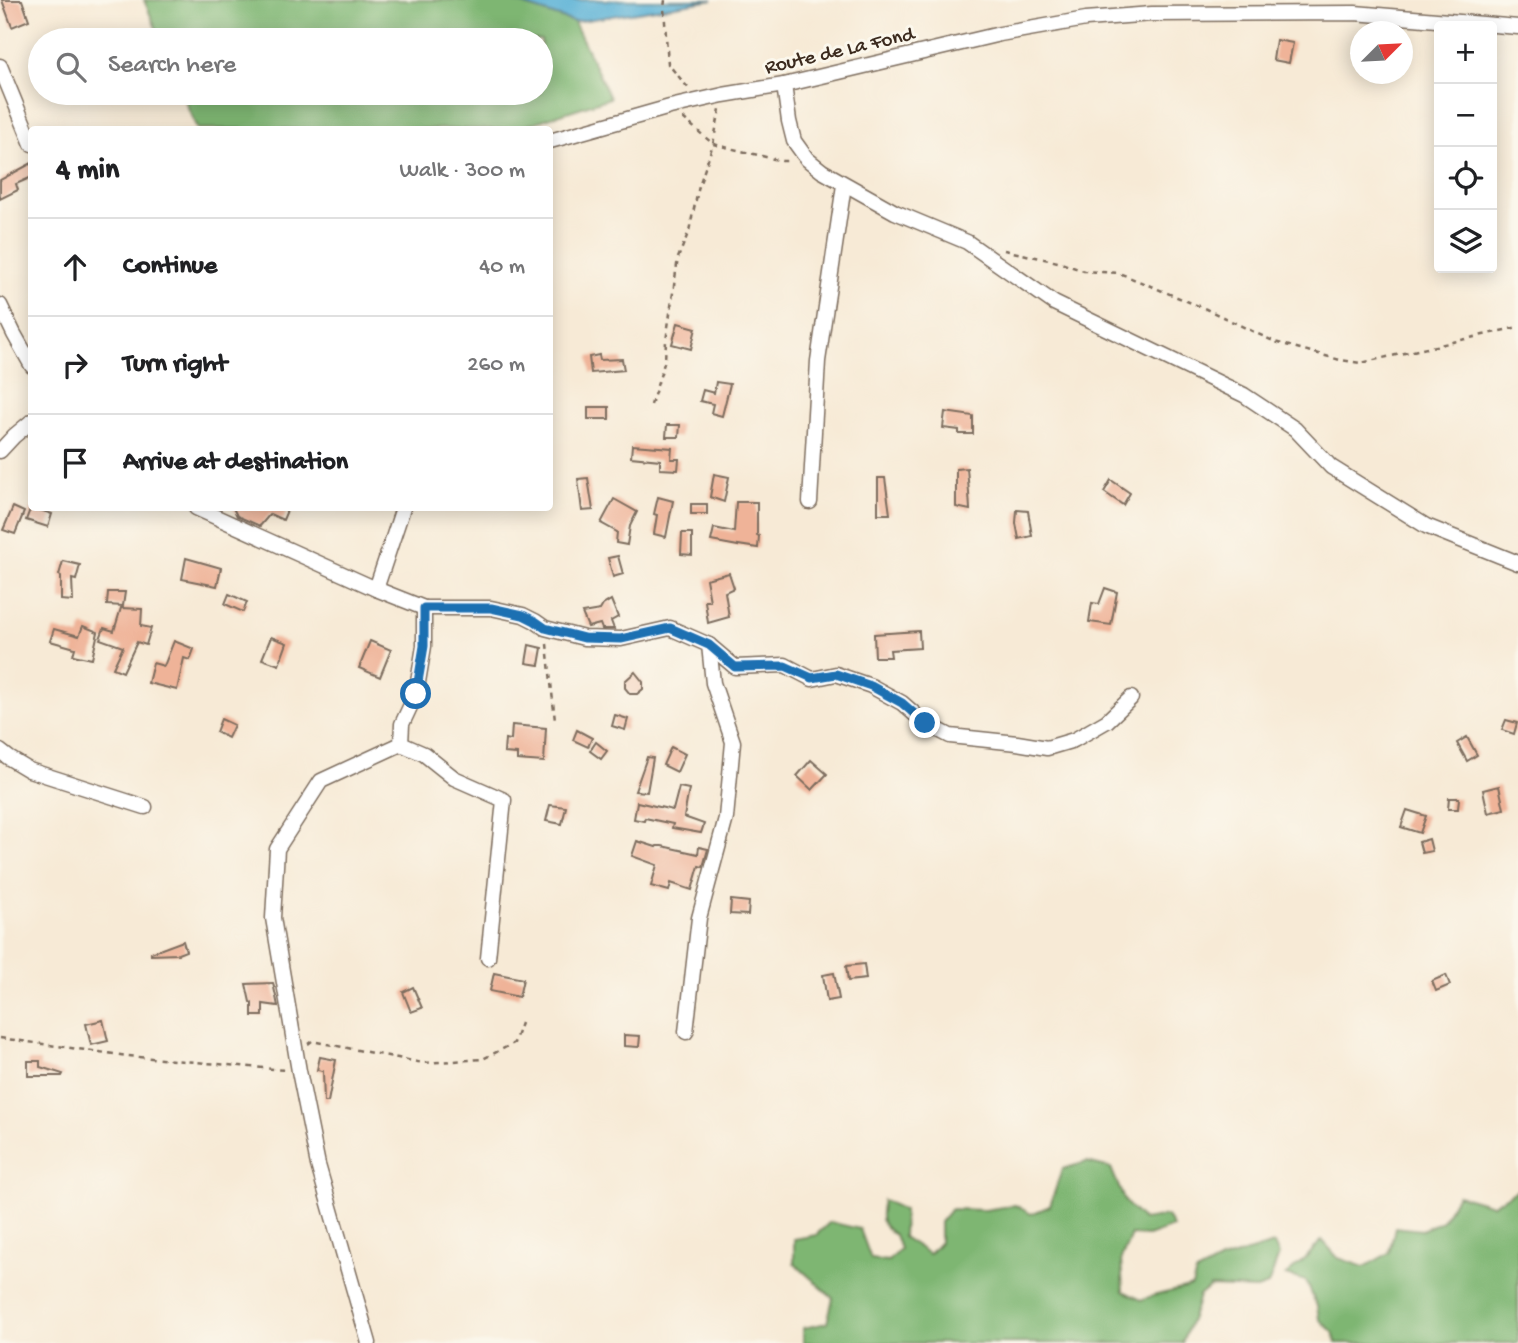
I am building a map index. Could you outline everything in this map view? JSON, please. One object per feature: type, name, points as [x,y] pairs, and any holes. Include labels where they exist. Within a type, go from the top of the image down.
[{"type":"street","name":"Route de La Fond","points":[[553,140],[699,100],[784,85],[1000,34],[1086,19],[1152,14],[1355,13],[1518,27]]},
{"type":"street","points":[[0,66],[28,134]]},
{"type":"street","points":[[784,85],[794,141],[807,159],[822,172],[895,212],[967,242],[1054,303],[1244,395],[1295,429],[1331,467],[1426,526],[1518,563]]},
{"type":"street","points":[[810,502],[818,361],[844,185]]},
{"type":"street","points":[[0,304],[28,359]]},
{"type":"street","points":[[0,451],[28,424]]},
{"type":"street","points":[[203,511],[424,608],[491,608],[523,615],[545,628],[584,638],[621,639],[670,628],[709,645],[735,667],[785,666],[812,678],[836,674],[871,686],[902,703],[925,723],[950,736],[1047,748],[1074,740],[1107,721],[1131,698]]},
{"type":"street","points":[[376,589],[402,511]]},
{"type":"street","points":[[401,744],[402,724],[416,694],[424,646],[424,608]]},
{"type":"street","points":[[686,1032],[699,918],[726,818],[733,742],[713,683],[709,645]]},
{"type":"street","points":[[369,1343],[318,1165],[273,918],[277,849],[321,781],[401,744],[424,754],[454,778],[504,800],[488,958]]},
{"type":"street","points":[[0,751],[29,769],[145,807]]},
{"type":"path","points":[[665,0],[668,64],[699,100]]},
{"type":"path","points":[[651,405],[664,359],[678,258],[689,231],[699,186],[713,144],[723,95]]},
{"type":"path","points":[[670,107],[713,144],[782,161],[807,159]]},
{"type":"path","points":[[993,248],[1058,262],[1084,271],[1119,273],[1206,309],[1275,342],[1340,360],[1361,363],[1518,327]]},
{"type":"path","points":[[545,628],[555,721]]},
{"type":"path","points":[[302,1048],[312,1041],[423,1063],[484,1059],[514,1043],[521,1023]]},
{"type":"path","points":[[0,1038],[128,1056],[299,1071]]},
{"type":"green space","points":[[144,0],[509,0],[574,22],[610,98],[524,126],[196,126],[187,105],[553,105],[553,28],[156,28]]},
{"type":"green space","points":[[1087,1162],[1111,1168],[1125,1202],[1143,1220],[1167,1216],[1173,1227],[1148,1236],[1131,1235],[1121,1259],[1123,1291],[1141,1300],[1192,1286],[1196,1273],[1221,1260],[1274,1244],[1279,1255],[1268,1285],[1257,1289],[1210,1287],[1199,1296],[1182,1343],[803,1343],[803,1328],[827,1323],[833,1298],[794,1263],[794,1239],[816,1235],[830,1222],[860,1229],[871,1259],[888,1261],[900,1249],[895,1235],[881,1220],[883,1200],[904,1210],[903,1237],[929,1254],[940,1242],[940,1222],[951,1209],[985,1210],[1015,1205],[1031,1214],[1050,1206],[1062,1169]]},
{"type":"green space","points":[[1518,1190],[1518,1343],[1337,1343],[1333,1332],[1319,1319],[1317,1306],[1306,1281],[1286,1275],[1322,1240],[1338,1258],[1364,1267],[1389,1253],[1395,1227],[1422,1230],[1442,1221],[1458,1195],[1492,1205]]},
{"type":"water","points":[[509,0],[713,0],[574,22]]},
{"type":"building","points":[[2,0],[22,0],[29,20],[12,27]]},
{"type":"building","points":[[1276,40],[1293,43],[1289,63],[1273,60]]},
{"type":"building","points":[[28,165],[28,179],[16,184],[18,190],[0,199],[0,180]]},
{"type":"building","points":[[678,323],[696,328],[691,349],[672,344]]},
{"type":"building","points":[[599,355],[600,360],[622,359],[624,370],[591,373],[589,357]]},
{"type":"building","points":[[716,382],[730,384],[722,416],[711,413],[713,404],[700,401],[703,390],[714,393]]},
{"type":"building","points":[[588,407],[609,407],[609,419],[588,419]]},
{"type":"building","points":[[945,412],[973,416],[973,434],[959,434],[959,430],[943,428]]},
{"type":"building","points":[[667,425],[680,425],[679,437],[666,437]]},
{"type":"building","points":[[632,445],[672,448],[671,459],[679,459],[678,470],[660,469],[660,460],[631,457]]},
{"type":"building","points":[[967,468],[970,510],[956,507],[956,469]]},
{"type":"building","points":[[714,474],[729,477],[724,502],[710,497]]},
{"type":"building","points":[[588,478],[593,510],[582,511],[578,479]]},
{"type":"building","points":[[878,478],[885,478],[890,514],[878,514]]},
{"type":"building","points":[[1111,480],[1130,493],[1123,505],[1104,492]]},
{"type":"building","points":[[658,497],[673,501],[666,537],[654,534],[657,515],[654,514]]},
{"type":"building","points":[[614,499],[637,512],[630,526],[627,545],[616,543],[617,532],[601,523]]},
{"type":"building","points":[[736,502],[757,502],[758,548],[711,541],[714,528],[734,532]]},
{"type":"building","points":[[691,504],[707,504],[707,514],[691,514]]},
{"type":"building","points":[[13,507],[24,512],[15,534],[3,530]]},
{"type":"building","points":[[1017,510],[1028,511],[1032,536],[1019,539]]},
{"type":"building","points":[[29,511],[52,514],[48,527],[26,520]]},
{"type":"building","points":[[234,511],[287,511],[283,520],[270,514],[260,526],[237,516]]},
{"type":"building","points":[[682,533],[692,533],[692,555],[681,554]]},
{"type":"building","points":[[618,556],[623,574],[613,577],[608,558]]},
{"type":"building","points":[[186,558],[221,568],[217,586],[182,579]]},
{"type":"building","points":[[63,561],[80,565],[76,580],[72,579],[73,601],[61,600],[59,575]]},
{"type":"building","points":[[729,573],[734,588],[725,592],[729,617],[708,623],[705,601],[710,601],[706,579]]},
{"type":"building","points":[[1105,588],[1117,592],[1111,625],[1089,622],[1092,603],[1099,604]]},
{"type":"building","points":[[108,592],[125,592],[123,606],[107,605]]},
{"type":"building","points":[[229,594],[247,602],[243,612],[225,604]]},
{"type":"building","points":[[611,600],[618,617],[611,621],[614,629],[602,629],[600,624],[588,627],[582,613],[600,610]]},
{"type":"building","points":[[121,608],[142,609],[141,626],[151,628],[146,645],[137,642],[123,672],[113,668],[123,647],[100,639],[104,628],[114,631]]},
{"type":"building","points":[[83,626],[98,632],[92,659],[73,655],[75,648],[50,641],[54,629],[79,636]]},
{"type":"building","points":[[919,631],[920,648],[890,650],[891,657],[875,657],[874,634]]},
{"type":"building","points":[[271,637],[287,643],[279,665],[262,659]]},
{"type":"building","points":[[174,641],[194,649],[190,660],[184,658],[177,690],[148,683],[153,663],[164,666]]},
{"type":"building","points":[[370,641],[391,650],[380,677],[359,668]]},
{"type":"building","points":[[529,645],[542,648],[539,665],[526,663]]},
{"type":"building","points":[[635,672],[643,682],[643,689],[637,694],[630,694],[625,688],[625,681]]},
{"type":"building","points":[[615,715],[628,719],[625,730],[612,726]]},
{"type":"building","points":[[221,719],[234,725],[228,738],[216,732]]},
{"type":"building","points":[[1506,720],[1517,723],[1514,734],[1502,730]]},
{"type":"building","points":[[512,725],[546,728],[544,762],[517,760],[517,754],[504,753],[505,739],[511,740]]},
{"type":"building","points":[[577,730],[592,738],[588,747],[573,740]]},
{"type":"building","points":[[1467,737],[1477,755],[1467,761],[1457,743]]},
{"type":"building","points":[[596,742],[607,751],[601,759],[590,751]]},
{"type":"building","points":[[671,747],[685,754],[677,772],[663,765]]},
{"type":"building","points":[[647,757],[653,758],[647,792],[635,791]]},
{"type":"building","points":[[811,760],[827,774],[812,790],[797,776]]},
{"type":"building","points":[[1499,786],[1504,809],[1488,813],[1483,790]]},
{"type":"building","points":[[679,787],[689,789],[684,817],[704,824],[701,833],[672,828],[673,824],[645,818],[644,821],[634,819],[637,802],[673,810]]},
{"type":"building","points":[[1449,798],[1459,798],[1458,809],[1448,809]]},
{"type":"building","points":[[550,805],[566,807],[562,824],[546,821]]},
{"type":"building","points":[[1407,810],[1426,816],[1420,833],[1401,827]]},
{"type":"building","points":[[1429,839],[1432,851],[1422,853],[1419,842]]},
{"type":"building","points":[[637,841],[698,854],[699,847],[708,849],[703,867],[699,866],[692,890],[671,883],[669,891],[651,886],[657,865],[632,856]]},
{"type":"building","points":[[731,900],[749,902],[748,915],[730,914]]},
{"type":"building","points":[[183,941],[186,951],[151,955],[151,953]]},
{"type":"building","points":[[864,964],[866,979],[848,981],[846,966]]},
{"type":"building","points":[[494,973],[523,979],[519,997],[490,991]]},
{"type":"building","points":[[834,973],[839,999],[827,1001],[823,975]]},
{"type":"building","points":[[1446,975],[1450,985],[1436,991],[1432,981]]},
{"type":"building","points":[[273,983],[278,1006],[263,1004],[263,1016],[252,1016],[252,1003],[246,984]]},
{"type":"building","points":[[413,987],[422,1008],[411,1012],[403,992]]},
{"type":"building","points":[[103,1020],[108,1041],[91,1045],[86,1024]]},
{"type":"building","points":[[624,1035],[640,1036],[639,1047],[624,1046]]},
{"type":"building","points":[[320,1057],[336,1060],[328,1102],[324,1102],[323,1071],[317,1070]]},
{"type":"building","points":[[28,1061],[40,1061],[40,1067],[63,1074],[28,1076]]},
{"type":"route","points":[[416,694],[424,646],[424,608],[491,608],[523,615],[545,628],[584,638],[621,639],[670,628],[709,645],[735,667],[785,666],[812,678],[836,674],[871,686],[902,703],[925,723]]}]
